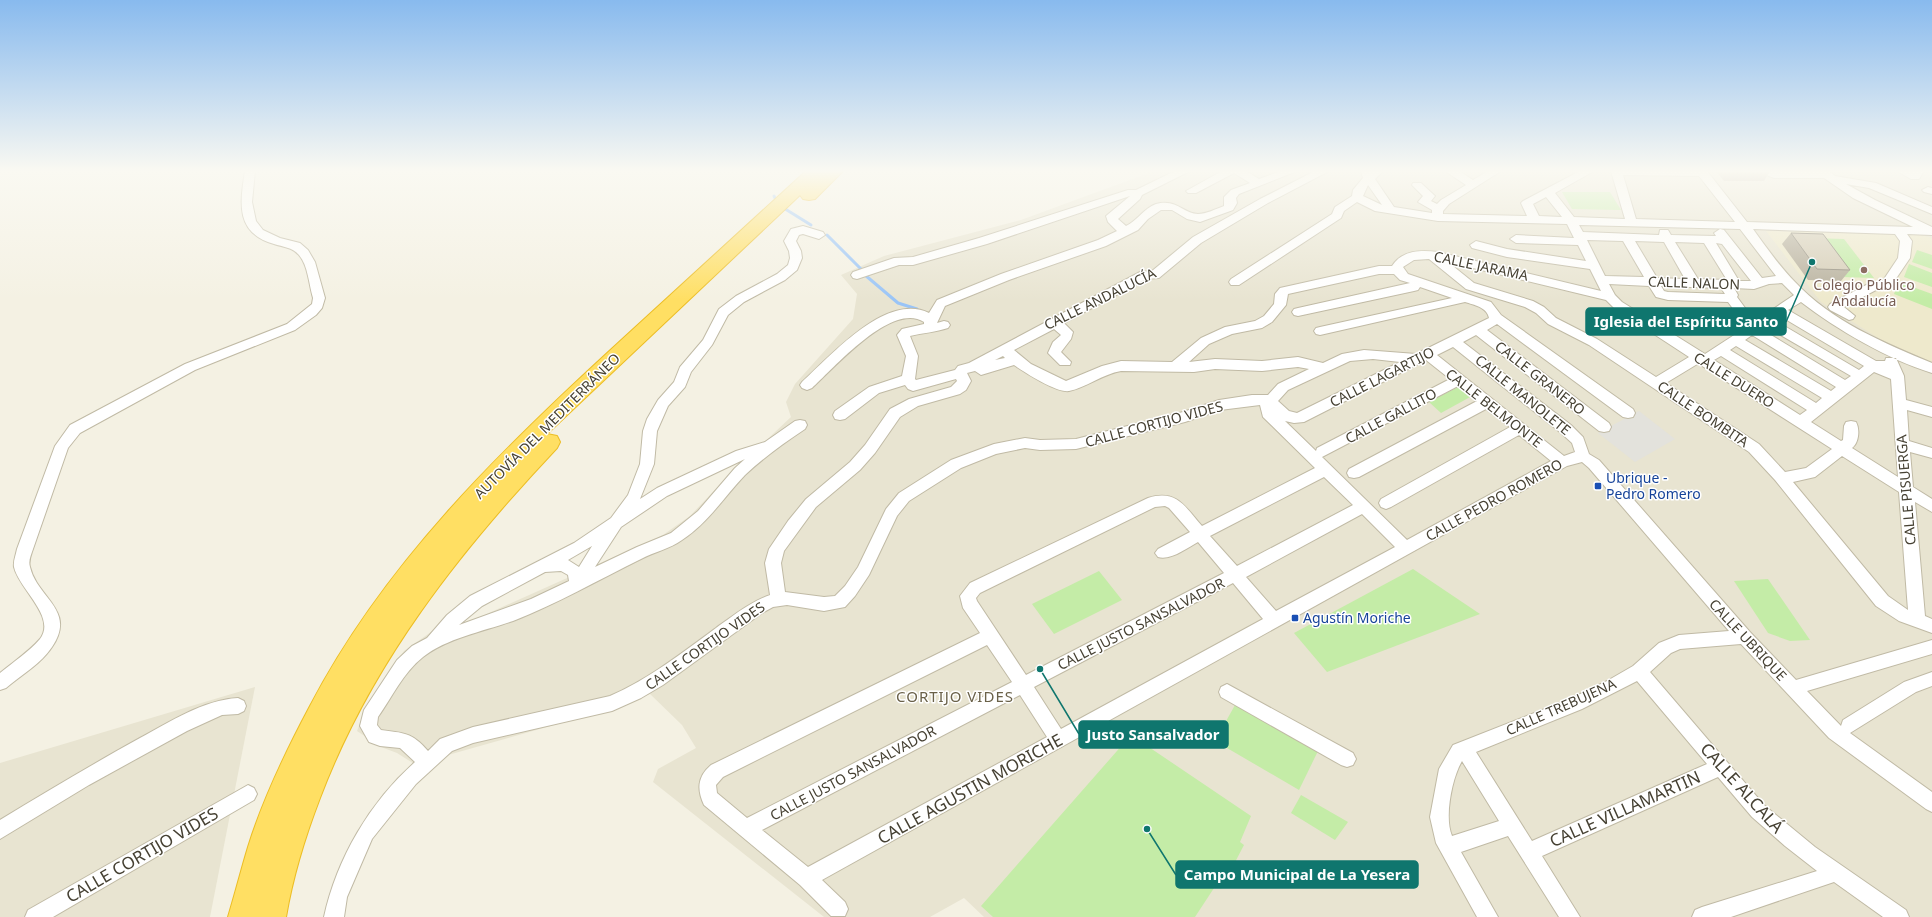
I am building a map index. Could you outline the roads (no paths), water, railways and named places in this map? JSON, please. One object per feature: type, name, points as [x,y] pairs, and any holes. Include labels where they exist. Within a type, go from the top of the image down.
[{"type":"highway","name":"AUTOVÍA DEL MEDITERRÁNEO","points":[[271,917],[282,867],[316,770],[354,692],[402,613],[453,548],[493,501],[559,431],[609,373],[773,214]]},
{"type":"highway","name":"AUTOVÍA DEL MEDITERRÁNEO","points":[[243,917],[266,832],[293,765],[332,688],[370,628],[410,573],[476,495],[542,427],[609,373],[787,214]]},
{"type":"street","points":[[0,684],[47,642],[52,632],[54,623],[51,616],[32,587],[21,566],[27,542],[62,446],[68,438],[86,422],[190,367],[291,327],[312,312],[318,305],[319,298],[310,262],[304,253],[296,246],[276,241],[259,233],[250,221],[248,214]]},
{"type":"street","points":[[856,275],[898,261],[913,261],[983,241],[1066,214]]},
{"type":"street","points":[[1115,214],[1112,216],[1112,220],[1126,232]]},
{"type":"street","points":[[840,415],[874,390],[907,379],[909,376],[908,371],[912,356],[910,348],[903,335],[906,332],[926,329],[941,303],[1018,272],[1102,243],[1134,227],[1148,214]]},
{"type":"street","points":[[1186,214],[1191,217],[1204,218],[1215,214]]},
{"type":"street","name":"CALLE ANDALUCÍA","points":[[779,599],[772,563],[777,549],[810,503],[831,488],[870,450],[888,421],[896,413],[914,402],[955,391],[961,387],[963,369],[972,367],[1144,275],[1154,275],[1197,240],[1242,214]]},
{"type":"street","points":[[1235,282],[1337,216],[1338,214]]},
{"type":"street","points":[[1449,214],[1534,220],[1932,231]]},
{"type":"street","points":[[1531,214],[1534,220]]},
{"type":"street","name":"CALLE DUERO","points":[[1565,214],[1571,221],[1610,297],[1618,305],[1932,506]]},
{"type":"street","points":[[1629,214],[1632,223]]},
{"type":"street","points":[[1734,214],[1801,296],[1894,357],[1932,368]]},
{"type":"street","points":[[1893,214],[1932,231]]},
{"type":"street","points":[[1659,224],[1694,283]]},
{"type":"street","points":[[1714,225],[1759,283]]},
{"type":"street","points":[[577,584],[612,526],[624,513],[641,482],[647,464],[650,431],[654,419],[663,403],[680,384],[685,370],[708,342],[723,312],[740,299],[781,277],[793,267],[796,258],[790,241],[795,232],[803,230],[819,235]]},
{"type":"street","points":[[1853,330],[1862,325],[1834,307],[1874,286],[1885,286],[1904,258],[1906,241],[1898,230]]},
{"type":"street","points":[[1627,237],[1658,293],[1665,296],[1731,298]]},
{"type":"street","points":[[1516,239],[1627,237],[1725,240]]},
{"type":"street","points":[[1708,240],[1730,284],[1731,298],[1747,319],[1860,376]]},
{"type":"street","points":[[1476,245],[1508,253],[1594,266]]},
{"type":"street","name":"CALLE JARAMA","points":[[1610,297],[1432,255],[1407,257],[1399,264],[1398,270],[1404,277],[1487,305],[1495,317],[1628,413]]},
{"type":"street","name":"CALLE BOMBITA","points":[[1432,255],[1465,283],[1535,306],[1552,321],[1593,342],[1754,448],[1782,478],[1882,601],[1893,609],[1932,626]]},
{"type":"street","points":[[1175,367],[1205,341],[1230,330],[1258,325],[1268,319],[1280,306],[1281,294],[1288,289],[1379,270],[1398,270]]},
{"type":"street","name":"CALLE NALON","points":[[1601,280],[1754,285],[1768,280],[1786,279]]},
{"type":"street","points":[[1298,312],[1414,287],[1418,281]]},
{"type":"street","points":[[1320,331],[1460,300],[1462,296]]},
{"type":"street","points":[[1656,383],[1721,350],[1801,296]]},
{"type":"street","points":[[1780,311],[1876,366],[1897,376]]},
{"type":"street","points":[[808,384],[872,328],[909,312],[920,313],[935,328],[944,325]]},
{"type":"street","name":"CALLE LAGARTIJO","points":[[1269,400],[1285,416],[1299,418],[1477,330],[1494,320],[1495,317]]},
{"type":"street","points":[[1054,322],[1067,332],[1067,336],[1058,345],[1054,353],[1065,362]]},
{"type":"street","points":[[1758,325],[1846,387]]},
{"type":"street","name":"CALLE GRANERO","points":[[1477,330],[1604,427]]},
{"type":"street","points":[[1736,340],[1832,398]]},
{"type":"street","name":"CALLE MANOLETE","points":[[1454,341],[1566,429],[1578,441],[1583,456]]},
{"type":"street","points":[[1721,350],[1817,410]]},
{"type":"street","points":[[998,352],[1011,354],[1013,358],[1026,367],[1064,386],[1077,383],[1107,369],[1121,366],[1194,367],[1216,364],[1262,366],[1298,362],[1324,368]]},
{"type":"street","points":[[1406,548],[1267,411],[1266,406],[1269,400],[1283,387],[1356,355],[1422,357]]},
{"type":"street","name":"CALLE BELMONTE","points":[[1422,357],[1459,380],[1562,462]]},
{"type":"street","points":[[1801,422],[1868,369],[1894,357]]},
{"type":"street","name":"CALLE PISUERGA","points":[[1894,357],[1897,376],[1917,620]]},
{"type":"street","name":"CALLE ANDALUCÍA","points":[[907,379],[913,386],[962,377],[986,367],[1009,361],[1013,358]]},
{"type":"street","name":"CALLE GALLITO","points":[[1322,452],[1459,380]]},
{"type":"street","name":"CALLE CORTIJO VIDES","points":[[334,917],[338,897],[366,833],[410,778],[446,745],[473,735],[612,703],[635,693],[658,680],[756,608],[771,601],[788,598],[829,604],[839,602],[850,591],[864,571],[891,512],[904,497],[956,464],[994,449],[1026,443],[1076,444],[1186,417],[1219,405],[1252,400],[1269,400]]},
{"type":"street","points":[[1354,473],[1487,402]]},
{"type":"street","points":[[1899,403],[1932,412]]},
{"type":"street","points":[[426,762],[407,742],[394,739],[382,740],[375,736],[370,731],[368,720],[403,665],[418,651],[432,643],[519,611],[676,537],[703,516],[740,472],[774,443],[800,425]]},
{"type":"street","points":[[1782,478],[1810,473],[1850,442],[1851,426]]},
{"type":"street","points":[[1386,503],[1520,428]]},
{"type":"street","points":[[432,643],[453,620],[476,601],[579,548],[662,492],[741,455],[774,443]]},
{"type":"street","points":[[1902,445],[1932,454]]},
{"type":"street","name":"CALLE PEDRO ROMERO","points":[[1406,548],[1562,462],[1578,455],[1583,456]]},
{"type":"street","name":"CALLE UBRIQUE","points":[[1583,456],[1594,464],[1744,638],[1834,732],[1878,765],[1931,800]]},
{"type":"street","points":[[1163,553],[1326,470]]},
{"type":"street","points":[[1059,740],[1024,684],[969,603],[968,596],[975,588],[1157,500],[1170,501],[1276,621]]},
{"type":"street","name":"CALLE JUSTO SANSALVADOR","points":[[746,828],[1235,575],[1364,506]]},
{"type":"street","name":"CALLE AGUSTIN MORICHE","points":[[807,878],[1276,621],[1406,548]]},
{"type":"street","points":[[544,566],[564,566],[572,569],[576,573],[577,584]]},
{"type":"street","points":[[838,909],[807,878],[710,799],[707,794],[708,781],[717,771],[991,635]]},
{"type":"street","name":"CALLE TREBUJENA","points":[[1464,748],[1576,704],[1613,686],[1639,670],[1665,648],[1680,642],[1744,638]]},
{"type":"street","points":[[1793,688],[1932,647]]},
{"type":"street","name":"CALLE ALCALÁ","points":[[1639,670],[1758,811],[1779,831],[1832,871],[1899,917]]},
{"type":"street","points":[[1849,726],[1910,688],[1932,679]]},
{"type":"street","points":[[1227,692],[1347,759]]},
{"type":"street","points":[[0,830],[83,779],[180,725],[221,707],[238,706]]},
{"type":"street","points":[[1488,917],[1442,837],[1439,817],[1448,769],[1459,751],[1464,748],[1570,917]]},
{"type":"street","name":"CALLE VILLAMARTIN","points":[[1529,852],[1720,767]]},
{"type":"street","name":"CALLE CORTIJO VIDES","points":[[36,917],[248,794]]},
{"type":"street","points":[[1448,847],[1512,826]]},
{"type":"street","points":[[1702,917],[1826,877],[1832,871]]},
{"type":"waterway","points":[[793,214],[811,225]]},
{"type":"waterway","points":[[827,235],[861,269]]},
{"type":"waterway","points":[[865,275],[898,303],[917,309]]},
{"type":"place","name":"Iglesia del Espíritu Santo","points":[[1812,262]]},
{"type":"place","name":"Colegio Público Andalucía","points":[[1864,270]]},
{"type":"place","name":"Ubrique - Pedro Romero","points":[[1598,486]]},
{"type":"place","name":"Agustín Moriche","points":[[1295,618]]},
{"type":"place","name":"Justo Sansalvador","points":[[1040,669]]},
{"type":"place","name":"Campo Municipal de La Yesera","points":[[1147,829]]},
{"type":"district","name":"CORTIJO VIDES","points":[[955,697]]}]
